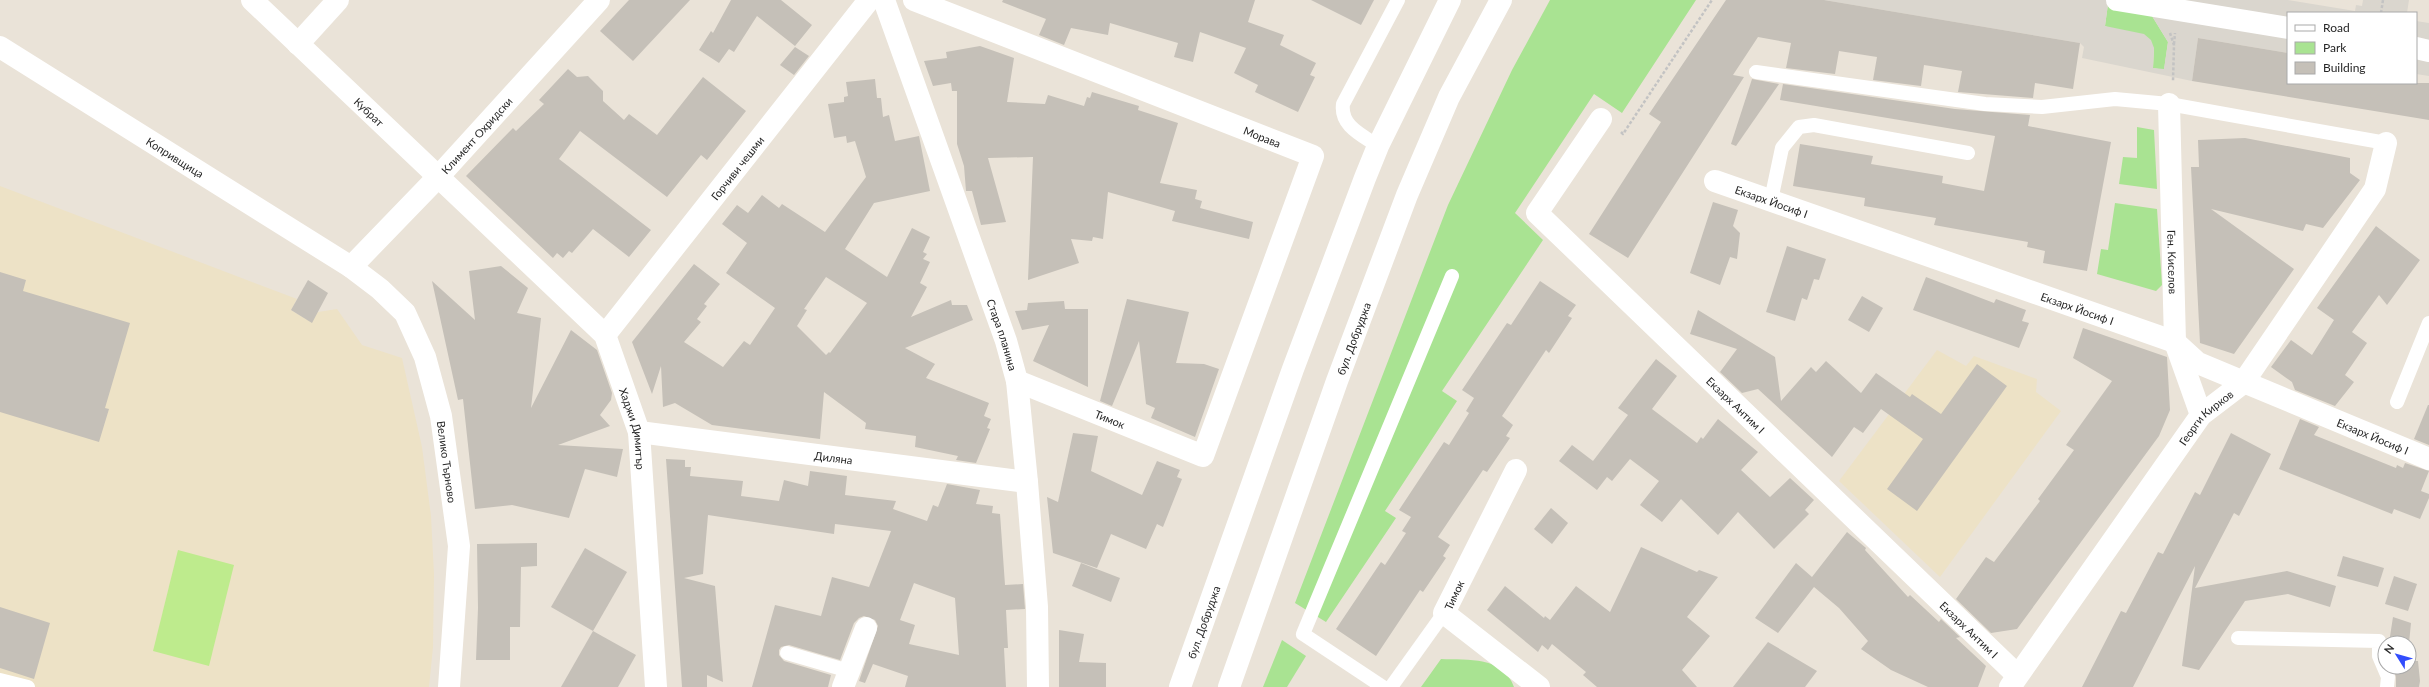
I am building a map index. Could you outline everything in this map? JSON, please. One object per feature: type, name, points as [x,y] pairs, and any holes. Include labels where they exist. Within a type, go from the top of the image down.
[{"type":"street","name":"Кубрат","points":[[252,0],[486,224]]},
{"type":"street","points":[[298,44],[338,0]]},
{"type":"street","name":"Горчиви чешми","points":[[605,336],[869,0]]},
{"type":"street","name":"Стара планина","points":[[884,0],[1006,341],[1017,382],[1027,482],[1036,607],[1038,687]]},
{"type":"street","name":"Морава","points":[[914,0],[1313,156],[1203,456]]},
{"type":"street","name":"бул. Добруджа","points":[[1180,687],[1295,362],[1378,146],[1450,0]]},
{"type":"street","name":"бул. Добруджа","points":[[1229,687],[1334,389],[1407,195],[1449,97],[1501,0]]},
{"type":"street","points":[[2117,0],[2287,28]]},
{"type":"street","name":"Климент Охридски","points":[[351,268],[438,177],[592,2]]},
{"type":"street","name":"Копривщица","points":[[0,47],[351,268]]},
{"type":"street","points":[[2417,48],[2429,50]]},
{"type":"street","name":"Ген. Киселов","points":[[2169,104],[2175,342],[2201,415]]},
{"type":"street","name":"Екзарх Антим I","points":[[1601,119],[1537,213],[2014,681]]},
{"type":"street","name":"Георги Кирков","points":[[2014,681],[2201,415],[2243,383],[2375,189],[2386,143]]},
{"type":"street","name":"Екзарх Йосиф I","points":[[1715,181],[2175,342],[2198,363],[2429,459]]},
{"type":"street","name":"Хаджи Димитър","points":[[486,224],[605,336],[639,432],[656,687]]},
{"type":"street","name":"Велико Търново","points":[[351,268],[380,289],[405,313],[425,357],[441,416],[459,546],[449,687]]},
{"type":"street","name":"Тимок","points":[[1017,382],[1203,456]]},
{"type":"street","name":"Диляна","points":[[639,432],[1027,482]]},
{"type":"street","name":"Тимок","points":[[1516,470],[1444,613],[1539,687]]},
{"type":"street","points":[[846,679],[866,628]]},
{"type":"lane","points":[[1378,146],[1347,124],[1342,114],[1343,104],[1398,0]]},
{"type":"lane","points":[[1756,72],[1985,104],[2042,107],[2115,99],[2169,104],[2386,143]]},
{"type":"lane","points":[[1770,200],[1782,148],[1799,127],[1814,125],[1968,153]]},
{"type":"lane","points":[[1383,687],[1303,634],[1452,276]]},
{"type":"lane","points":[[2397,402],[2429,323]]},
{"type":"lane","points":[[1391,687],[1444,613]]},
{"type":"lane","points":[[2238,638],[2379,641],[2379,656],[2388,677],[2387,687]]},
{"type":"lane","points":[[787,653],[846,679]]},
{"type":"lane","points":[[0,680],[28,687]]},
{"type":"path","points":[[1601,119],[1623,134],[1712,0]]},
{"type":"path","points":[[2381,12],[2383,0]]},
{"type":"path","points":[[2148,5],[2162,17],[2174,45],[2174,71],[2169,104]]},
{"type":"shaded area","points":[[1824,0],[2288,0],[2355,11],[2356,5],[2362,6],[2363,0],[2409,0],[2407,12],[2287,12],[2287,53],[2198,38],[2192,81],[2082,58],[2084,47],[2080,43]],"holes":[[[2108,4],[2152,16],[2168,42],[2164,69],[2153,68],[2154,48],[2151,40],[2144,34],[2105,26]]]},
{"type":"shaded area","points":[[2417,21],[2429,23],[2429,76],[2417,74]]},
{"type":"shaded area","points":[[0,186],[297,299],[291,310],[311,322],[318,312],[337,309],[362,345],[402,358],[422,447],[431,516],[434,574],[433,647],[429,687],[0,687]]},
{"type":"shaded area","points":[[1937,350],[1966,366],[1974,356],[2037,379],[2036,392],[2061,411],[1940,577],[1839,481]]},
{"type":"green space","points":[[1550,0],[1696,0],[1622,113],[1594,94],[1515,213],[1543,240],[1442,391],[1457,401],[1385,511],[1396,518],[1326,622],[1295,603],[1448,205],[1512,70]]},
{"type":"green space","points":[[2108,4],[2152,16],[2168,42],[2164,70],[2153,68],[2154,48],[2105,26]]},
{"type":"green space","points":[[2137,127],[2154,130],[2157,189],[2119,184],[2123,157],[2137,158]]},
{"type":"green space","points":[[2115,203],[2157,209],[2162,285],[2156,291],[2097,274],[2101,249],[2108,250]]},
{"type":"green space","points":[[178,550],[234,565],[209,666],[153,651]]},
{"type":"green space","points":[[1282,640],[1306,656],[1287,687],[1263,687]]},
{"type":"green space","points":[[1441,659],[1473,660],[1493,665],[1502,670],[1509,677],[1514,687],[1421,687]]},
{"type":"building","points":[[629,0],[690,0],[633,61],[600,31]]},
{"type":"building","points":[[731,0],[781,0],[812,25],[795,46],[757,16],[734,52],[729,49],[719,63],[699,50],[711,31],[713,33]]},
{"type":"building","points":[[1003,0],[1255,0],[1248,22],[1284,35],[1280,45],[1316,63],[1310,75],[1315,77],[1298,112],[1255,92],[1258,85],[1234,73],[1246,48],[1200,32],[1193,62],[1174,57],[1178,43],[1110,23],[1108,35],[1071,28],[1064,45],[1039,35],[1046,19],[1002,2]]},
{"type":"building","points":[[1311,0],[1374,0],[1361,25]]},
{"type":"building","points":[[1726,0],[1824,0],[2080,43],[2073,89],[2035,83],[2033,98],[1958,92],[1962,71],[1924,65],[1921,86],[1873,80],[1877,57],[1839,51],[1835,74],[1786,68],[1791,43],[1758,37],[1733,75],[1744,77],[1628,258],[1589,234],[1661,122],[1649,114]]},
{"type":"building","points":[[2198,38],[2287,53],[2287,84],[2429,83],[2429,120],[2192,81]]},
{"type":"building","points":[[980,46],[1014,58],[1007,102],[1045,104],[1048,95],[1084,106],[1087,97],[1090,98],[1092,92],[1139,106],[1138,110],[1178,123],[1160,183],[1197,190],[1195,199],[1202,201],[1200,208],[1253,222],[1249,239],[1172,221],[1175,211],[1108,192],[1103,239],[1093,237],[1092,241],[1071,239],[1079,263],[1028,280],[1033,157],[988,158],[1006,222],[981,225],[972,191],[966,191],[964,166],[957,144],[957,91],[952,91],[951,83],[933,86],[924,61],[947,58],[946,52]]},
{"type":"building","points":[[795,47],[809,56],[794,75],[780,65]]},
{"type":"building","points":[[568,69],[577,77],[588,76],[603,91],[603,101],[624,120],[629,114],[657,135],[703,77],[746,111],[707,160],[701,155],[667,197],[580,131],[559,159],[651,230],[629,257],[593,229],[572,253],[569,251],[563,258],[557,253],[553,258],[466,176],[513,128],[516,131],[544,104],[539,100]]},
{"type":"building","points":[[875,79],[877,98],[881,98],[883,117],[889,115],[895,141],[919,136],[930,191],[874,203],[845,249],[887,277],[912,228],[930,237],[923,252],[927,254],[923,259],[930,262],[920,283],[927,287],[911,317],[951,300],[952,305],[967,305],[973,320],[905,348],[935,364],[926,378],[989,403],[984,416],[991,419],[987,428],[990,429],[976,463],[956,460],[958,456],[915,447],[916,436],[865,429],[866,423],[824,392],[820,439],[712,425],[675,403],[663,407],[661,366],[652,394],[632,342],[694,264],[720,284],[704,304],[707,306],[697,319],[701,322],[684,342],[723,367],[744,341],[750,345],[775,308],[726,273],[747,243],[722,224],[737,205],[748,213],[762,195],[779,208],[782,204],[825,232],[866,177],[855,141],[847,143],[846,136],[834,138],[828,104],[844,102],[844,97],[848,96],[846,82]],"holes":[[[826,277],[867,303],[830,353],[829,352],[826,355],[797,326],[807,310],[804,309]]]},
{"type":"building","points":[[1752,79],[1779,84],[1736,146],[1731,144]]},
{"type":"building","points":[[1783,84],[1955,109],[2030,115],[2028,126],[2111,142],[2087,271],[2043,263],[2045,251],[2027,247],[2028,242],[1934,225],[1936,218],[1864,206],[1865,198],[1793,186],[1800,144],[1873,156],[1871,164],[1943,176],[1942,183],[1984,191],[1995,136],[1780,100]]},
{"type":"building","points":[[2245,138],[2350,158],[2350,173],[2360,180],[2323,228],[2306,224],[2303,231],[2211,209],[2294,269],[2234,354],[2200,343],[2191,167],[2199,167],[2198,140]]},
{"type":"building","points":[[1713,202],[1738,210],[1733,226],[1740,233],[1737,259],[1730,257],[1720,285],[1690,273]]},
{"type":"building","points":[[2376,226],[2420,260],[2387,305],[2379,295],[2352,332],[2367,343],[2345,375],[2354,382],[2335,406],[2295,390],[2292,382],[2271,367],[2291,340],[2312,355],[2334,320],[2317,308]]},
{"type":"building","points":[[1787,246],[1826,259],[1819,280],[1814,279],[1807,300],[1802,298],[1795,321],[1766,312]]},
{"type":"building","points":[[501,266],[528,288],[517,313],[541,318],[531,408],[571,330],[597,350],[612,393],[611,400],[600,415],[610,426],[558,445],[623,449],[617,477],[585,469],[569,518],[512,505],[475,509],[463,399],[458,400],[432,281],[475,320],[469,271]]},
{"type":"building","points":[[0,272],[26,280],[23,291],[130,323],[105,408],[109,409],[99,442],[0,412]]},
{"type":"building","points":[[1926,277],[1994,303],[1996,299],[2026,310],[2022,321],[2029,323],[2019,348],[1913,310]]},
{"type":"building","points":[[308,280],[328,293],[312,323],[291,310]]},
{"type":"building","points":[[1540,281],[1576,305],[1568,316],[1572,318],[1549,353],[1546,350],[1502,416],[1513,425],[1506,436],[1510,438],[1487,472],[1483,470],[1438,537],[1450,545],[1443,556],[1446,558],[1423,592],[1420,590],[1376,656],[1336,629],[1381,562],[1385,565],[1406,533],[1402,531],[1411,517],[1399,510],[1444,442],[1449,445],[1469,413],[1466,411],[1474,398],[1462,390],[1507,323],[1511,325]]},
{"type":"building","points":[[1862,296],[1883,308],[1869,332],[1848,320]]},
{"type":"building","points":[[1127,299],[1189,312],[1176,363],[1204,364],[1219,369],[1195,437],[1151,418],[1155,408],[1146,404],[1139,341],[1112,406],[1100,401]]},
{"type":"building","points":[[1064,301],[1065,309],[1088,309],[1088,387],[1033,361],[1049,325],[1022,330],[1015,311],[1027,310],[1028,303]]},
{"type":"building","points":[[1698,310],[1775,357],[1781,401],[1811,367],[1816,372],[1826,361],[1861,393],[1876,373],[1910,397],[1912,394],[1941,414],[1977,364],[2007,386],[1917,511],[1887,489],[1923,439],[1881,409],[1863,433],[1854,427],[1832,457],[1758,389],[1742,393],[1720,372],[1737,349],[1690,334]]},
{"type":"building","points":[[2083,328],[2167,357],[2170,410],[2159,436],[2017,629],[1991,633],[1956,599],[1986,557],[1994,562],[2040,501],[2038,499],[2074,450],[2066,445],[2112,381],[2073,358]]},
{"type":"building","points":[[1656,359],[1677,376],[1652,409],[1697,443],[1701,437],[1703,439],[1718,419],[1758,452],[1741,470],[1770,497],[1790,478],[1814,500],[1805,510],[1809,514],[1774,549],[1738,512],[1718,535],[1681,499],[1662,522],[1640,505],[1659,481],[1630,459],[1612,481],[1607,477],[1597,490],[1559,461],[1572,445],[1593,461],[1628,415],[1618,408]]},
{"type":"building","points":[[2429,405],[2429,445],[2414,439]]},
{"type":"building","points":[[2300,419],[2319,427],[2314,435],[2396,468],[2397,465],[2403,468],[2405,463],[2429,471],[2421,491],[2429,494],[2429,498],[2420,519],[2394,509],[2392,514],[2279,469]]},
{"type":"building","points":[[1073,433],[1098,436],[1091,471],[1142,495],[1157,461],[1180,470],[1177,477],[1182,479],[1163,527],[1157,524],[1146,549],[1111,534],[1097,568],[1053,553],[1047,497],[1058,502]]},
{"type":"building","points":[[2231,433],[2271,454],[2239,516],[2234,513],[2195,588],[2287,571],[2336,586],[2330,607],[2288,594],[2245,601],[2199,670],[2182,666],[2195,566],[2133,687],[2082,687],[2121,611],[2126,613],[2158,552],[2163,554],[2195,492],[2200,495]]},
{"type":"building","points":[[666,459],[685,460],[685,467],[691,467],[690,476],[743,481],[741,496],[779,501],[784,480],[808,486],[810,471],[847,476],[845,495],[896,501],[893,509],[927,521],[933,505],[938,507],[947,484],[980,490],[976,504],[993,506],[992,513],[1000,514],[1005,585],[1023,584],[1025,609],[1006,610],[1008,648],[1004,648],[1006,687],[905,687],[908,676],[873,664],[865,683],[859,681],[878,626],[875,620],[864,616],[859,618],[854,623],[840,660],[789,645],[781,647],[779,650],[779,655],[784,661],[831,675],[828,687],[752,687],[775,605],[821,616],[832,577],[869,587],[891,531],[835,524],[834,534],[708,515],[703,574],[684,578],[715,586],[723,682],[707,675],[707,687],[682,687]],"holes":[[[914,583],[955,598],[959,655],[909,644],[915,625],[900,620]]]},
{"type":"building","points":[[1551,508],[1568,523],[1552,544],[1534,529]]},
{"type":"building","points":[[1847,532],[1866,548],[1865,550],[1908,597],[1910,595],[1939,622],[1941,619],[1960,637],[1956,638],[1986,666],[1978,687],[1928,687],[1891,670],[1861,649],[1868,641],[1839,608],[1814,587],[1778,633],[1755,618],[1796,563],[1812,577]]},
{"type":"building","points":[[537,543],[537,566],[521,567],[520,627],[510,627],[510,660],[476,660],[478,608],[477,544]]},
{"type":"building","points":[[1641,547],[1697,572],[1699,570],[1718,577],[1687,617],[1710,636],[1682,670],[1697,687],[1597,687],[1583,675],[1586,672],[1552,644],[1548,650],[1542,645],[1538,652],[1487,610],[1505,586],[1544,618],[1545,616],[1550,620],[1576,586],[1610,612]]},
{"type":"building","points":[[585,548],[627,572],[593,631],[551,607]]},
{"type":"building","points":[[2343,556],[2384,568],[2378,587],[2337,576]]},
{"type":"building","points":[[1081,563],[1120,578],[1111,602],[1072,586]]},
{"type":"building","points":[[2394,576],[2417,584],[2408,611],[2385,604]]},
{"type":"building","points":[[0,607],[50,623],[34,679],[0,668]]},
{"type":"building","points":[[2393,617],[2411,623],[2410,635],[2390,635]]},
{"type":"building","points":[[1059,630],[1084,634],[1079,662],[1106,663],[1106,687],[1059,687]]},
{"type":"building","points":[[593,631],[636,655],[618,687],[561,687]]},
{"type":"building","points":[[1768,642],[1817,671],[1805,687],[1733,687]]},
{"type":"building","points":[[2418,661],[2420,681],[2419,687],[2396,687],[2395,675],[2417,675]]}]
